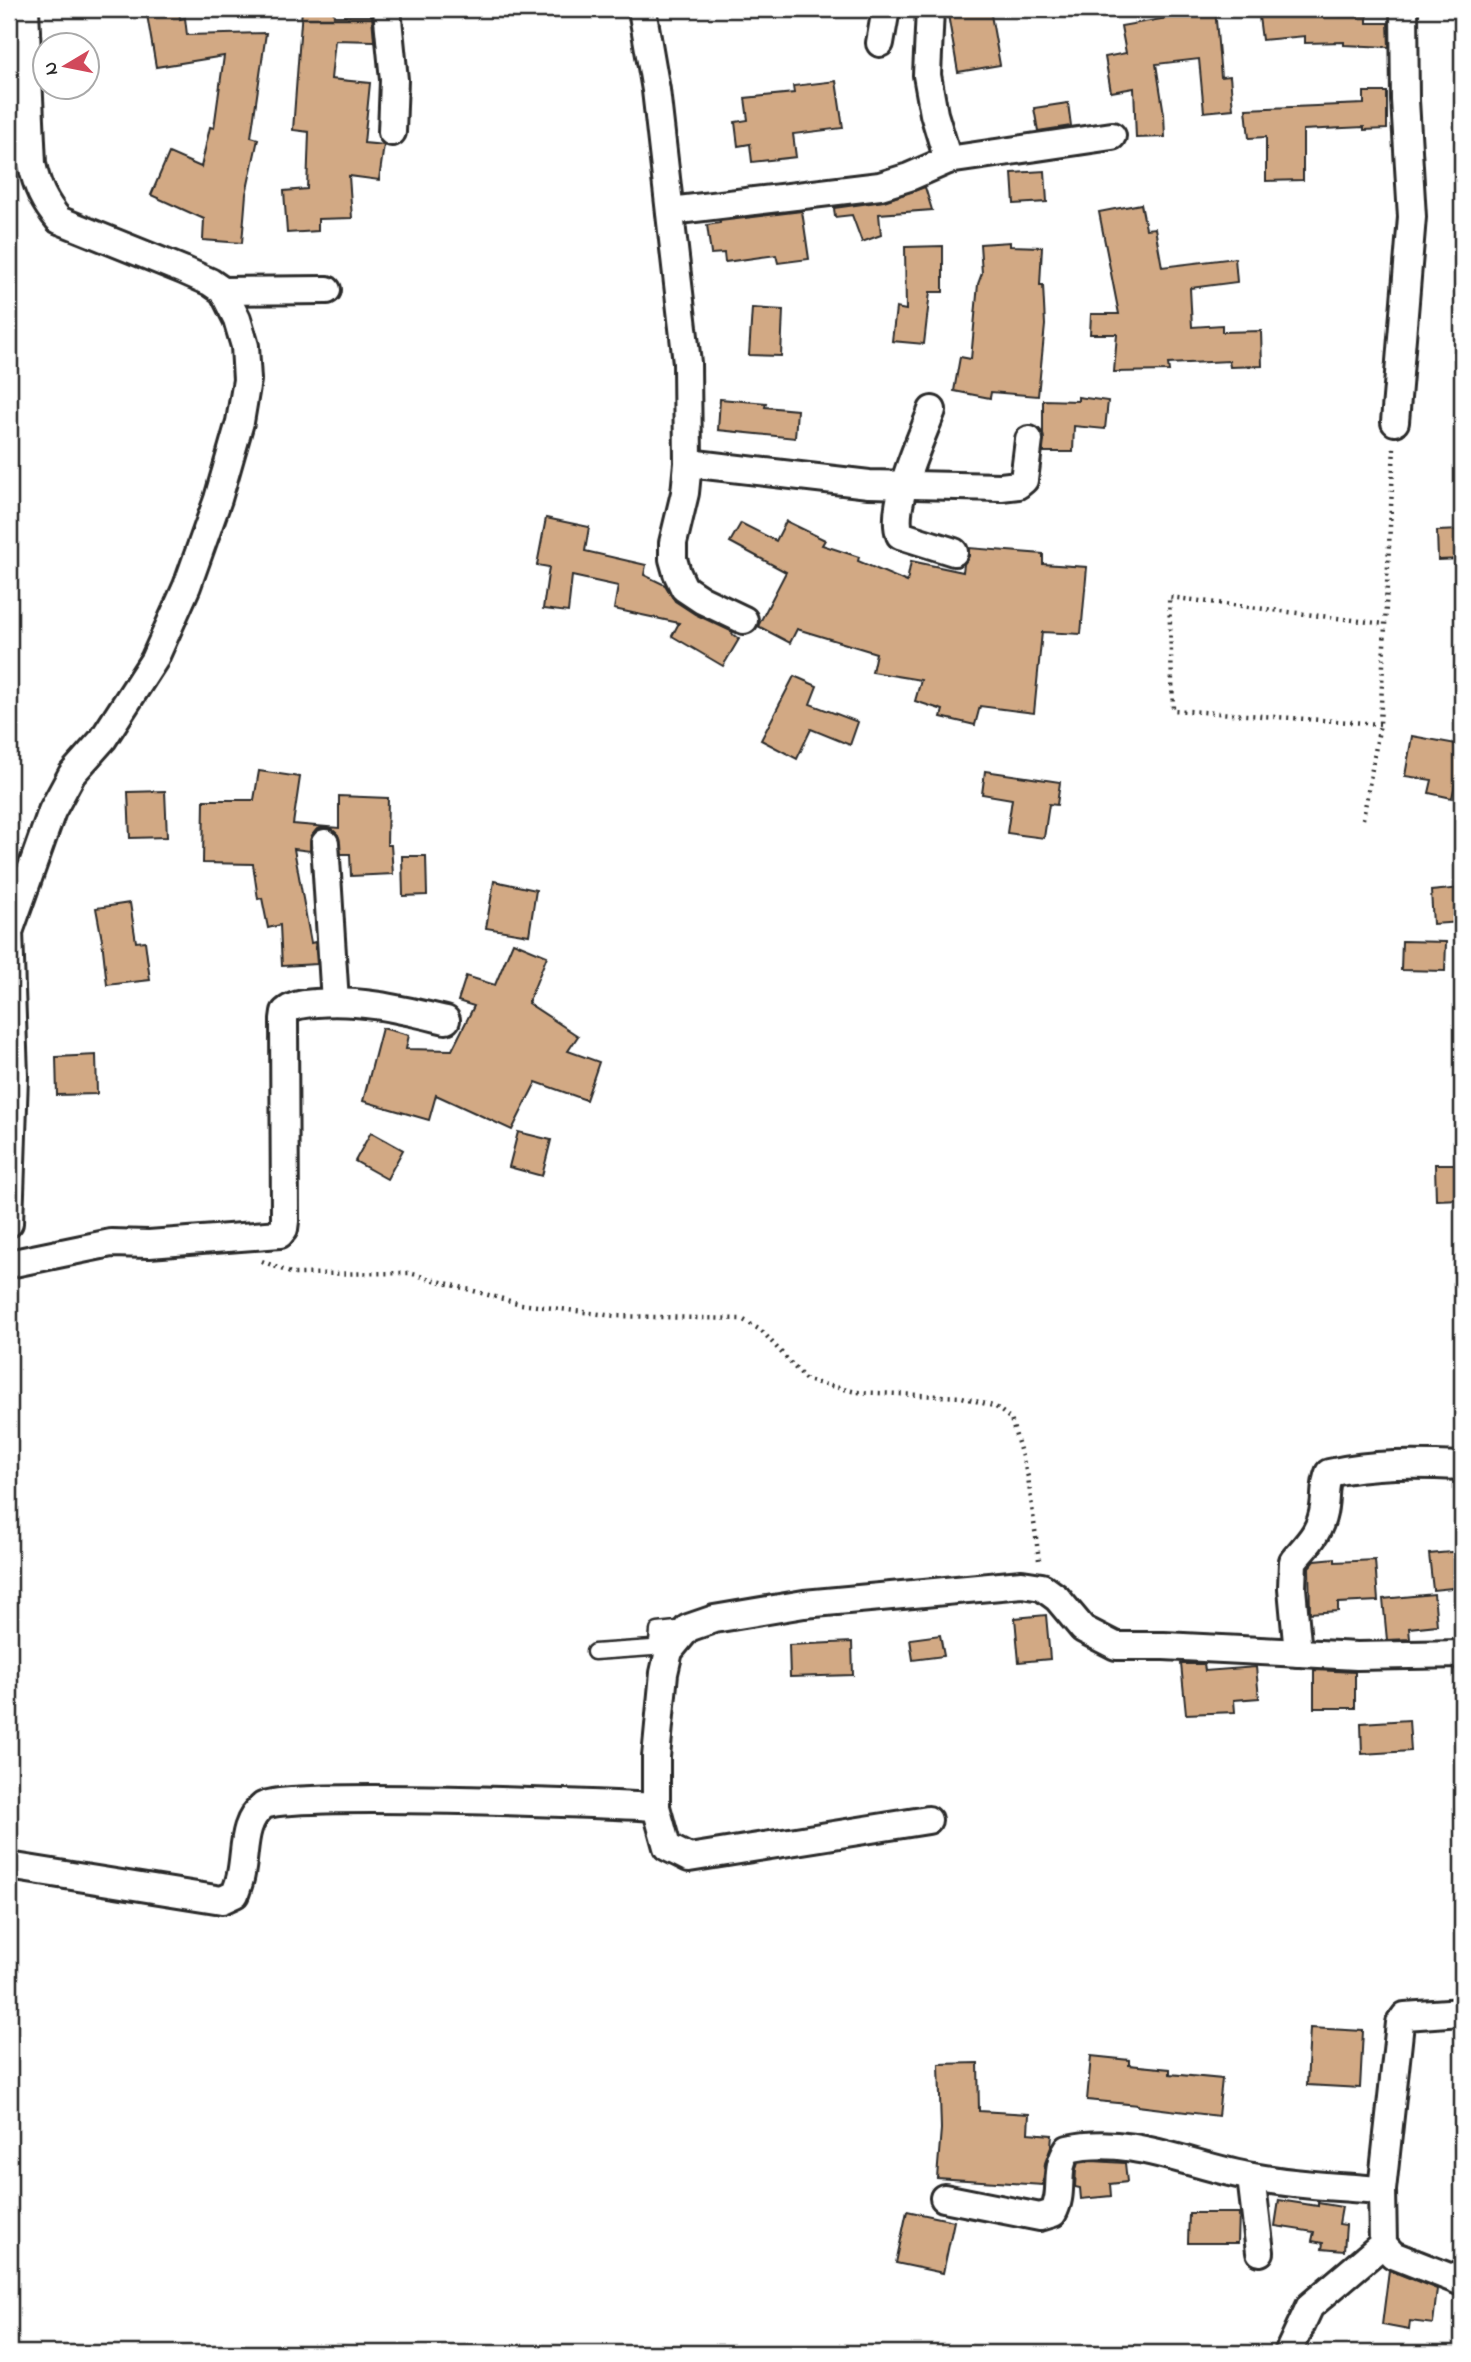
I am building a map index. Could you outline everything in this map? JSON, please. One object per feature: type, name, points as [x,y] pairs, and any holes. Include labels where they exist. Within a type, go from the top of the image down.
[{"type":"street","points":[[9,1223],[12,1076],[9,931],[52,811],[72,774],[103,739],[154,660],[187,586],[218,499],[240,422],[247,380],[246,346],[237,319],[223,291],[211,282],[59,220],[46,204],[38,188],[32,164],[25,9]]},
{"type":"street","points":[[387,9],[394,80],[393,132]]},
{"type":"street","points":[[642,9],[656,90],[687,363],[688,464],[685,493],[673,543],[673,559],[684,588],[702,600],[744,620]]},
{"type":"street","points":[[880,43],[886,9]]},
{"type":"street","points":[[930,9],[927,75],[936,121],[948,160]]},
{"type":"street","points":[[1395,422],[1412,217],[1405,100],[1404,9]]},
{"type":"street","points":[[670,211],[880,186],[948,160],[1112,136]]},
{"type":"street","points":[[223,291],[327,290]]},
{"type":"street","points":[[932,410],[904,486],[896,520],[900,535],[954,552]]},
{"type":"street","points":[[688,464],[904,486],[1002,487],[1018,485],[1024,480],[1029,440]]},
{"type":"street","points":[[325,844],[335,1002]]},
{"type":"street","points":[[9,1264],[111,1243],[149,1244],[280,1234],[285,1221],[285,1012],[295,1005],[335,1002],[389,1006],[446,1020]]},
{"type":"street","points":[[1298,1653],[1292,1588],[1293,1561],[1315,1536],[1324,1507],[1324,1485],[1329,1473],[1402,1463],[1462,1466]]},
{"type":"street","points":[[928,1820],[689,1858],[667,1846],[656,1807],[656,1757],[668,1651],[688,1628],[714,1619],[804,1604],[1022,1584],[1042,1587],[1057,1598],[1083,1629],[1116,1646],[1357,1656],[1462,1654]]},
{"type":"street","points":[[9,1866],[222,1900],[235,1894],[241,1875],[244,1843],[253,1815],[266,1803],[342,1799],[656,1807]]},
{"type":"street","points":[[1462,2012],[1405,2015],[1400,2023],[1382,2190],[1383,2244],[1393,2255],[1462,2282]]},
{"type":"street","points":[[944,2198],[1040,2217],[1053,2213],[1058,2205],[1061,2160],[1068,2149],[1080,2146],[1132,2148],[1251,2177],[1382,2190]]},
{"type":"street","points":[[1251,2177],[1260,2252]]},
{"type":"street","points":[[1288,2353],[1310,2306],[1383,2244]]},
{"type":"lane","points":[[593,1652],[652,1648],[657,1644],[658,1631],[688,1628]]},
{"type":"path","points":[[1363,819],[1381,724],[1395,422]]},
{"type":"path","points":[[1381,724],[1174,710],[1169,597],[1385,624]]},
{"type":"path","points":[[258,1260],[293,1274],[409,1273],[521,1304],[615,1316],[741,1319],[762,1331],[806,1380],[856,1392],[961,1397],[996,1407],[1011,1419],[1028,1477],[1042,1587]]},
{"type":"building","points":[[146,9],[179,9],[180,19],[185,18],[187,35],[266,33],[251,137],[258,139],[246,194],[242,243],[203,240],[204,219],[151,195],[169,153],[201,167],[210,127],[214,128],[224,56],[156,67]]},
{"type":"building","points":[[302,9],[333,9],[334,16],[372,16],[374,41],[335,40],[331,79],[370,83],[364,143],[384,145],[379,180],[349,176],[352,218],[318,219],[318,231],[287,233],[284,191],[307,189],[309,132],[293,130]]},
{"type":"building","points":[[947,9],[990,9],[1000,65],[958,72]]},
{"type":"building","points":[[1171,9],[1215,9],[1221,77],[1230,76],[1233,109],[1204,112],[1199,59],[1156,64],[1165,137],[1136,138],[1134,88],[1111,92],[1105,57],[1126,53],[1121,26],[1173,17]]},
{"type":"building","points":[[1258,9],[1340,9],[1340,16],[1367,16],[1367,23],[1388,23],[1389,47],[1344,45],[1344,42],[1305,43],[1305,36],[1262,40]]},
{"type":"building","points":[[836,81],[843,128],[793,134],[796,157],[752,162],[750,144],[738,146],[735,122],[748,120],[745,98],[794,93],[793,86]]},
{"type":"building","points":[[1364,92],[1387,92],[1387,129],[1364,130],[1364,127],[1303,130],[1303,180],[1266,181],[1266,137],[1249,138],[1246,109],[1364,104]]},
{"type":"building","points":[[1068,103],[1071,126],[1038,131],[1034,108]]},
{"type":"building","points":[[1045,171],[1047,202],[1014,204],[1012,173]]},
{"type":"building","points":[[925,187],[932,210],[879,214],[881,235],[862,242],[852,215],[835,217],[834,208],[884,201]]},
{"type":"building","points":[[1141,204],[1146,229],[1155,228],[1162,267],[1235,258],[1237,282],[1190,288],[1192,327],[1222,325],[1222,332],[1261,331],[1262,366],[1230,367],[1229,361],[1168,364],[1169,371],[1114,372],[1117,334],[1090,334],[1091,314],[1119,314],[1099,212]]},
{"type":"building","points":[[802,211],[809,259],[778,263],[776,255],[725,262],[724,253],[711,254],[707,225]]},
{"type":"building","points":[[1010,242],[1010,246],[1042,247],[1040,285],[1043,285],[1045,325],[1038,396],[991,392],[990,398],[954,391],[960,357],[971,359],[978,284],[982,273],[980,244]]},
{"type":"building","points":[[943,246],[943,292],[930,292],[924,344],[892,341],[896,308],[906,310],[905,247]]},
{"type":"building","points":[[752,308],[783,310],[781,356],[749,355]]},
{"type":"building","points":[[1078,397],[1108,401],[1105,429],[1074,426],[1073,452],[1043,452],[1043,400],[1078,401]]},
{"type":"building","points":[[720,399],[766,403],[765,407],[797,410],[795,438],[718,430]]},
{"type":"building","points":[[546,518],[589,527],[585,551],[646,565],[644,575],[665,585],[675,601],[733,632],[739,639],[723,666],[672,636],[679,623],[614,609],[618,586],[572,576],[568,612],[543,609],[549,567],[537,565]]},
{"type":"building","points":[[786,521],[825,540],[822,545],[859,557],[858,561],[907,582],[911,561],[963,572],[969,548],[1043,554],[1043,564],[1087,567],[1081,634],[1042,632],[1034,713],[980,706],[975,725],[941,717],[943,710],[915,701],[921,680],[872,672],[876,653],[797,629],[790,643],[758,626],[786,572],[730,542],[741,523],[776,541]]},
{"type":"building","points":[[1462,530],[1462,559],[1438,560],[1437,531]]},
{"type":"building","points":[[794,676],[817,686],[810,704],[858,722],[850,745],[811,729],[797,759],[761,740]]},
{"type":"building","points":[[1412,736],[1462,745],[1462,786],[1455,784],[1452,798],[1429,793],[1432,780],[1405,776]]},
{"type":"building","points":[[259,771],[300,777],[293,824],[339,828],[339,796],[388,798],[387,845],[391,845],[393,874],[351,876],[350,854],[341,854],[338,835],[331,829],[323,827],[316,830],[311,837],[310,851],[294,849],[311,943],[315,942],[317,964],[282,966],[280,925],[268,928],[262,898],[258,899],[253,864],[203,863],[204,800],[254,800]]},
{"type":"building","points":[[985,771],[1060,782],[1057,805],[1049,804],[1044,838],[1007,833],[1012,799],[982,794]]},
{"type":"building","points":[[165,791],[167,837],[130,838],[128,792]]},
{"type":"building","points":[[402,856],[426,856],[427,895],[403,896]]},
{"type":"building","points":[[494,881],[536,890],[529,935],[486,928]]},
{"type":"building","points":[[1462,888],[1462,922],[1433,924],[1431,891]]},
{"type":"building","points":[[130,903],[136,942],[145,941],[150,980],[107,985],[96,908]]},
{"type":"building","points":[[1402,941],[1446,942],[1445,971],[1401,970]]},
{"type":"building","points":[[513,942],[547,956],[528,1003],[578,1036],[568,1051],[599,1062],[586,1100],[536,1082],[512,1130],[436,1095],[429,1120],[363,1101],[382,1028],[409,1035],[406,1049],[452,1050],[474,1006],[458,1001],[466,976],[495,985]]},
{"type":"building","points":[[96,1055],[97,1094],[57,1095],[56,1057]]},
{"type":"building","points":[[371,1132],[403,1150],[387,1179],[355,1161]]},
{"type":"building","points":[[518,1132],[551,1140],[542,1176],[509,1167]]},
{"type":"building","points":[[1435,1164],[1462,1164],[1462,1199],[1436,1200]]},
{"type":"building","points":[[1462,1551],[1462,1587],[1433,1590],[1429,1554]]},
{"type":"building","points":[[1335,1558],[1335,1562],[1375,1560],[1378,1601],[1338,1603],[1338,1611],[1310,1613],[1309,1567],[1315,1560]]},
{"type":"building","points":[[1434,1594],[1437,1625],[1409,1628],[1410,1639],[1387,1640],[1383,1599]]},
{"type":"building","points":[[1046,1615],[1050,1659],[1019,1662],[1015,1618]]},
{"type":"building","points":[[940,1635],[944,1656],[913,1660],[910,1639]]},
{"type":"building","points":[[852,1642],[853,1675],[790,1677],[789,1645]]},
{"type":"building","points":[[1181,1664],[1204,1664],[1205,1671],[1256,1667],[1259,1698],[1234,1700],[1235,1712],[1186,1714]]},
{"type":"building","points":[[1314,1670],[1355,1672],[1355,1708],[1314,1708]]},
{"type":"building","points":[[1409,1720],[1411,1751],[1362,1754],[1361,1723]]},
{"type":"building","points":[[1310,2028],[1363,2031],[1360,2088],[1307,2085]]},
{"type":"building","points":[[1091,2056],[1129,2060],[1129,2065],[1170,2069],[1170,2074],[1222,2079],[1218,2116],[1087,2100]]},
{"type":"building","points":[[978,2063],[979,2111],[1029,2114],[1028,2133],[1052,2135],[1043,2185],[937,2178],[941,2129],[939,2064]]},
{"type":"building","points":[[1078,2163],[1125,2163],[1127,2182],[1110,2184],[1111,2196],[1081,2199],[1080,2188],[1075,2187],[1076,2169]]},
{"type":"building","points":[[1279,2200],[1342,2207],[1339,2224],[1346,2225],[1344,2251],[1322,2249],[1323,2243],[1312,2241],[1314,2232],[1275,2226]]},
{"type":"building","points":[[907,2211],[954,2221],[943,2273],[896,2263]]},
{"type":"building","points":[[1189,2213],[1239,2213],[1238,2243],[1188,2243]]},
{"type":"building","points":[[1389,2270],[1437,2289],[1433,2324],[1410,2321],[1409,2330],[1382,2325]]}]
